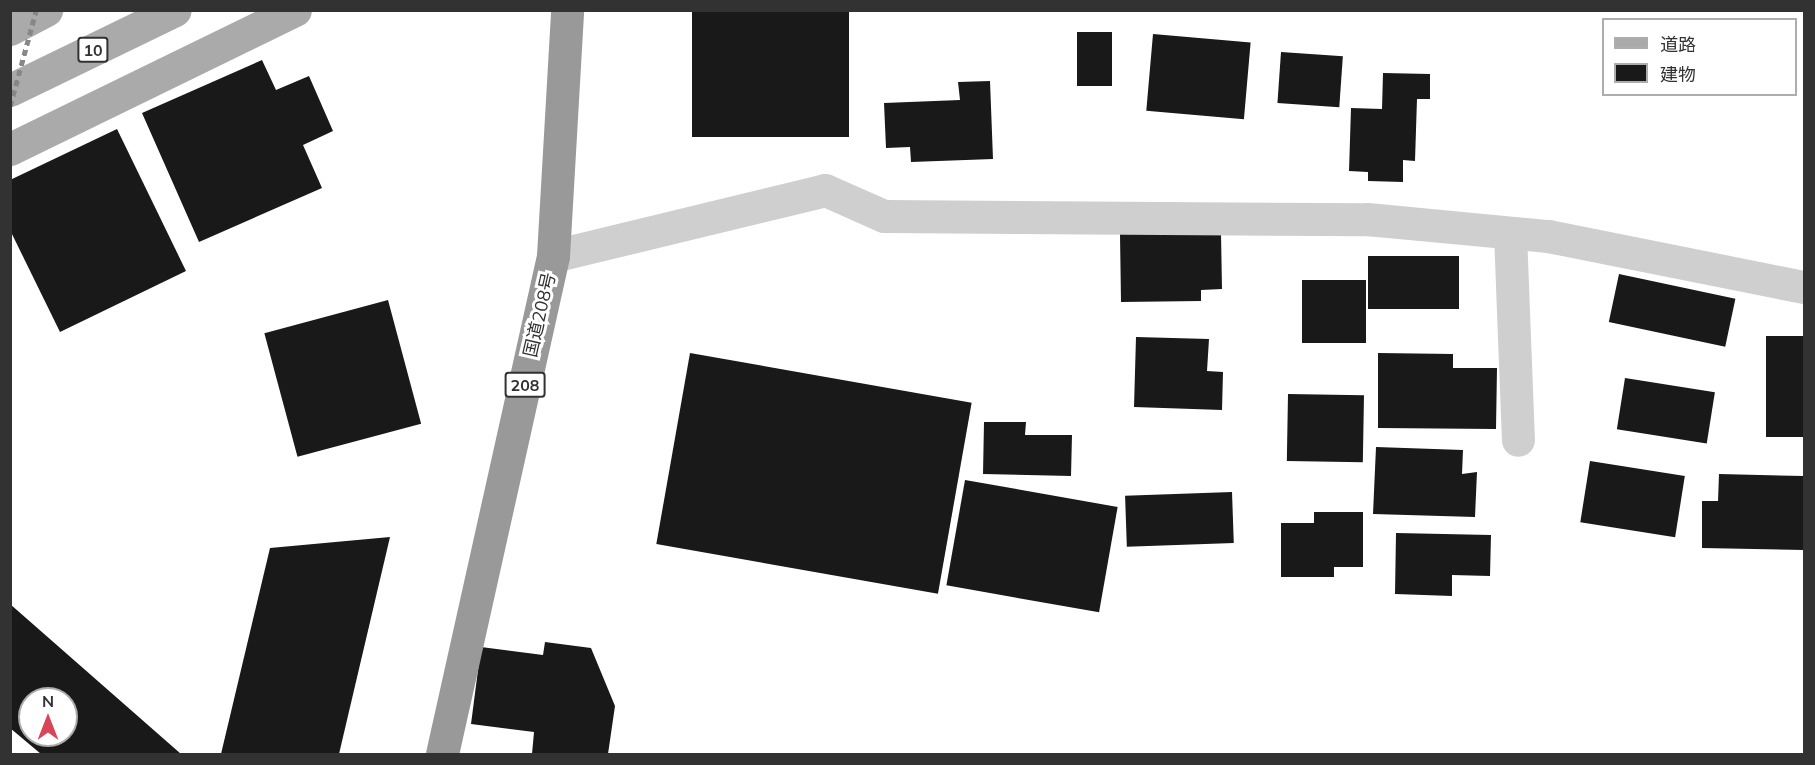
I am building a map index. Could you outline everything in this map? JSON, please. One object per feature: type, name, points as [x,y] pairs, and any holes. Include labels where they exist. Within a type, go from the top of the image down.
[{"type":"highway","name":"国道208号","points":[[442,754],[553,256],[567,10]]},
{"type":"main road","points":[[10,29],[46,10]]},
{"type":"main road","name":"10","points":[[10,90],[175,10]]},
{"type":"main road","points":[[10,149],[295,10]]},
{"type":"street","points":[[553,256],[825,190],[884,216],[1367,219],[1510,233],[1804,287]]},
{"type":"street","points":[[1510,233],[1518,440]]},
{"type":"building","points":[[692,10],[849,10],[849,137],[692,137]]},
{"type":"building","points":[[1077,32],[1112,32],[1112,86],[1077,86]]},
{"type":"building","points":[[1153,34],[1251,43],[1244,119],[1146,111]]},
{"type":"building","points":[[1281,52],[1343,56],[1339,107],[1277,103]]},
{"type":"building","points":[[262,60],[276,90],[309,76],[333,131],[303,145],[322,188],[199,242],[142,113]]},
{"type":"building","points":[[1383,73],[1430,74],[1430,99],[1417,99],[1415,161],[1403,160],[1403,182],[1368,181],[1368,172],[1349,171],[1351,108],[1382,109]]},
{"type":"building","points":[[990,81],[993,159],[911,162],[910,147],[886,148],[884,103],[960,100],[958,82]]},
{"type":"building","points":[[117,129],[186,271],[60,332],[10,230],[10,180]]},
{"type":"building","points":[[1221,233],[1222,289],[1201,290],[1201,301],[1121,302],[1120,234]]},
{"type":"building","points":[[1368,256],[1459,256],[1459,309],[1368,309]]},
{"type":"building","points":[[1619,274],[1735,299],[1725,347],[1609,322]]},
{"type":"building","points":[[1302,280],[1366,280],[1366,343],[1302,343]]},
{"type":"building","points":[[388,300],[421,424],[297,457],[264,333]]},
{"type":"building","points":[[1766,336],[1804,336],[1804,437],[1766,437]]},
{"type":"building","points":[[1136,337],[1209,339],[1207,371],[1223,372],[1222,410],[1134,407]]},
{"type":"building","points":[[690,353],[972,403],[938,594],[656,544]]},
{"type":"building","points":[[1378,353],[1453,354],[1453,368],[1497,368],[1496,429],[1378,428]]},
{"type":"building","points":[[1625,378],[1715,392],[1707,444],[1617,429]]},
{"type":"building","points":[[1288,394],[1364,395],[1363,462],[1287,461]]},
{"type":"building","points":[[984,422],[1026,422],[1025,435],[1072,435],[1071,476],[983,474]]},
{"type":"building","points":[[1376,447],[1463,450],[1462,474],[1477,472],[1475,517],[1373,514]]},
{"type":"building","points":[[1590,461],[1685,476],[1675,537],[1580,522]]},
{"type":"building","points":[[1719,474],[1804,476],[1804,550],[1702,548],[1702,501],[1718,501]]},
{"type":"building","points":[[965,480],[1118,507],[1099,612],[946,585]]},
{"type":"building","points":[[1232,492],[1234,543],[1127,547],[1125,496]]},
{"type":"building","points":[[1314,512],[1363,512],[1363,567],[1334,567],[1334,577],[1281,577],[1281,523],[1314,523]]},
{"type":"building","points":[[1396,533],[1491,535],[1490,576],[1452,575],[1452,596],[1395,594]]},
{"type":"building","points":[[390,537],[339,754],[221,754],[270,548]]},
{"type":"building","points":[[10,604],[181,754],[41,754],[33,747],[78,747],[78,687],[18,687],[18,735],[10,728]]},
{"type":"building","points":[[545,642],[591,648],[615,706],[608,754],[532,754],[534,732],[471,724],[481,647],[543,655]]},
{"type":"railway","points":[[10,106],[36,10]]}]
